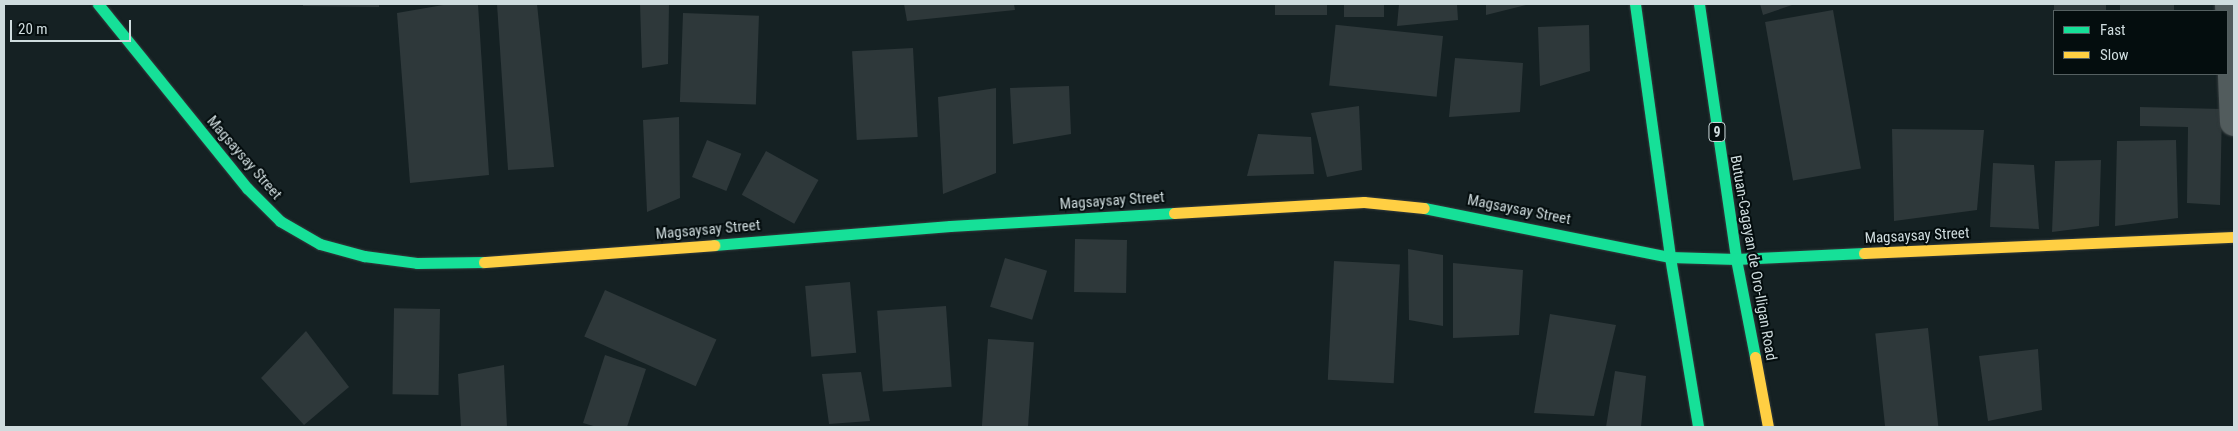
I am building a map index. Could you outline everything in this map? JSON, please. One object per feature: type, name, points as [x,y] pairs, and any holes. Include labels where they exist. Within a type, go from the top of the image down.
[{"type":"main road","name":"Magsaysay Street","points":[[98,4],[247,188],[280,221],[320,244],[364,256],[417,263],[493,262],[950,226],[1364,202],[1425,208],[1493,220],[1670,257],[1736,259],[2234,237]]},
{"type":"main road","points":[[1635,4],[1670,257],[1698,427]]},
{"type":"main road","name":"Butuan-Cagayan de Oro-Iligan Road","points":[[1699,4],[1736,259],[1768,427]]},
{"type":"street","points":[[2229,4],[2234,122]]},
{"type":"building","points":[[303,4],[379,4],[379,7],[303,6]]},
{"type":"building","points":[[449,4],[478,4],[489,175],[410,183],[397,13]]},
{"type":"building","points":[[497,4],[537,4],[554,167],[508,170]]},
{"type":"building","points":[[640,4],[669,4],[668,64],[642,68]]},
{"type":"building","points":[[904,4],[1014,4],[1015,10],[907,21]]},
{"type":"building","points":[[1275,4],[1327,4],[1327,15],[1275,15]]},
{"type":"building","points":[[1344,4],[1384,4],[1384,17],[1344,17]]},
{"type":"building","points":[[1399,4],[1457,4],[1458,20],[1397,26]]},
{"type":"building","points":[[1486,4],[1530,4],[1486,15]]},
{"type":"building","points":[[1760,4],[1795,4],[1763,15]]},
{"type":"building","points":[[2054,4],[2106,4],[2106,10],[2054,10]]},
{"type":"building","points":[[2120,4],[2174,4],[2174,10],[2120,10]]},
{"type":"building","points":[[1833,10],[1861,169],[1793,181],[1765,22]]},
{"type":"building","points":[[683,13],[759,16],[756,105],[680,102]]},
{"type":"building","points":[[1336,25],[1443,36],[1437,97],[1329,85]]},
{"type":"building","points":[[1589,25],[1590,71],[1540,86],[1538,27]]},
{"type":"building","points":[[913,48],[918,137],[857,140],[852,51]]},
{"type":"building","points":[[1455,58],[1523,63],[1520,112],[1449,117]]},
{"type":"building","points":[[1069,86],[1071,134],[1013,144],[1010,88]]},
{"type":"building","points":[[996,88],[996,173],[943,194],[938,97]]},
{"type":"building","points":[[1359,106],[1362,170],[1327,177],[1311,113]]},
{"type":"building","points":[[2140,107],[2222,109],[2220,205],[2187,203],[2188,127],[2140,126]]},
{"type":"building","points":[[679,117],[680,198],[647,212],[643,120]]},
{"type":"building","points":[[1892,129],[1984,130],[1977,210],[1894,221]]},
{"type":"building","points":[[1258,134],[1311,137],[1314,174],[1247,176]]},
{"type":"building","points":[[707,140],[741,154],[726,191],[692,177]]},
{"type":"building","points":[[2176,140],[2178,218],[2115,226],[2117,141]]},
{"type":"building","points":[[766,151],[818,180],[794,224],[742,195]]},
{"type":"building","points":[[2101,160],[2099,226],[2052,232],[2055,161]]},
{"type":"building","points":[[1993,163],[2034,165],[2039,229],[1990,227]]},
{"type":"building","points":[[1075,239],[1127,240],[1126,293],[1074,292]]},
{"type":"building","points":[[1408,249],[1443,255],[1443,326],[1409,320]]},
{"type":"building","points":[[1005,258],[1047,271],[1032,320],[990,307]]},
{"type":"building","points":[[1334,261],[1400,264],[1394,383],[1328,380]]},
{"type":"building","points":[[1453,263],[1523,270],[1519,335],[1453,338]]},
{"type":"building","points":[[850,282],[856,353],[811,357],[805,286]]},
{"type":"building","points":[[605,290],[716,340],[696,386],[584,337]]},
{"type":"building","points":[[946,306],[952,387],[883,392],[877,311]]},
{"type":"building","points":[[394,308],[440,309],[438,395],[393,394]]},
{"type":"building","points":[[1550,314],[1616,325],[1594,416],[1534,413]]},
{"type":"building","points":[[1928,328],[1938,427],[1885,427],[1875,334]]},
{"type":"building","points":[[306,331],[349,387],[304,425],[261,378]]},
{"type":"building","points":[[988,339],[1034,342],[1028,427],[982,427]]},
{"type":"building","points":[[2038,349],[2042,410],[1988,421],[1979,356]]},
{"type":"building","points":[[605,355],[646,369],[627,427],[597,427],[583,423]]},
{"type":"building","points":[[504,365],[507,427],[461,427],[458,374]]},
{"type":"building","points":[[1615,371],[1646,376],[1641,427],[1606,427]]},
{"type":"building","points":[[861,372],[870,421],[829,424],[822,374]]},
{"type":"traffic: fast","points":[[98,4],[247,188],[280,221],[320,244],[364,256],[417,263],[484,262]]},
{"type":"traffic: fast","points":[[1635,4],[1670,257],[1698,427]]},
{"type":"traffic: fast","points":[[1699,4],[1736,259],[1755,357]]},
{"type":"traffic: fast","points":[[1424,208],[1670,257],[1736,259],[1864,253]]},
{"type":"traffic: fast","points":[[714,245],[950,226],[1174,213]]},
{"type":"traffic: slow","points":[[1174,213],[1364,202],[1424,208]]},
{"type":"traffic: slow","points":[[1864,253],[2234,237]]},
{"type":"traffic: slow","points":[[484,262],[714,245]]},
{"type":"traffic: slow","points":[[1755,357],[1768,427]]}]
